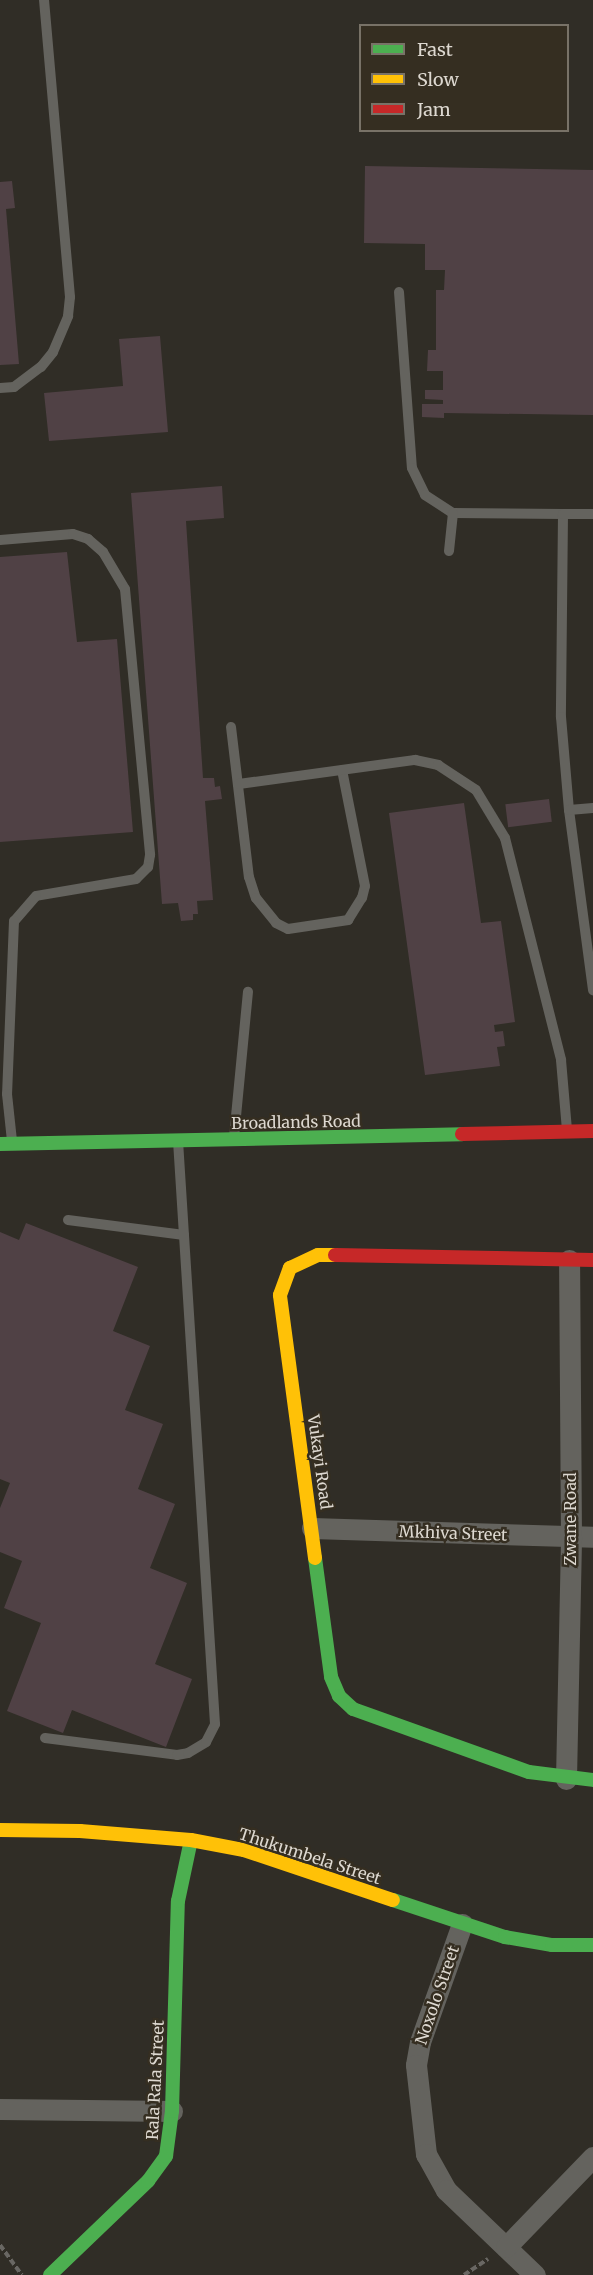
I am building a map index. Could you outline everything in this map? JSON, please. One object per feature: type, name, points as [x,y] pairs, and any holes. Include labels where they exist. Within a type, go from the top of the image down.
[{"type":"street","name":"Broadlands Road","points":[[6,1144],[593,1131]]},
{"type":"street","name":"Vukayi Road","points":[[593,1260],[318,1255],[290,1268],[280,1295],[331,1677],[339,1696],[353,1709],[374,1719],[529,1772],[566,1779],[593,1780]]},
{"type":"street","name":"Zwane Road","points":[[566,1779],[571,1537],[569,1260]]},
{"type":"street","name":"Mkhiva Street","points":[[312,1528],[593,1537]]},
{"type":"street","name":"Thukumbela Street","points":[[0,1830],[80,1831],[191,1840],[243,1850],[300,1867],[462,1924],[533,1942],[593,1945]]},
{"type":"street","name":"Rala Rala Street","points":[[50,2275],[148,2181],[166,2156],[172,2111],[178,1901],[191,1840]]},
{"type":"street","name":"Noxolo Street","points":[[462,1924],[420,2042],[416,2082],[421,2128],[434,2173],[446,2190],[535,2275]]},
{"type":"street","points":[[0,2109],[172,2111]]},
{"type":"street","points":[[506,2247],[593,2157]]},
{"type":"lane","points":[[0,388],[14,387],[41,367],[53,352],[68,316],[70,297],[44,0]]},
{"type":"lane","points":[[399,291],[414,478],[433,503],[453,513],[593,514]]},
{"type":"lane","points":[[449,550],[453,513]]},
{"type":"lane","points":[[563,514],[561,717],[569,810],[593,990]]},
{"type":"lane","points":[[0,540],[73,534],[88,539],[103,552],[125,589],[150,855],[148,867],[136,879],[36,896],[20,911],[12,936],[5,1039],[8,1094],[6,1144]]},
{"type":"lane","points":[[231,727],[249,877],[256,898],[276,922],[288,929],[336,924],[348,920],[358,910],[365,886],[342,770]]},
{"type":"lane","points":[[239,784],[415,760],[438,765],[476,790],[491,809],[505,838],[561,1060],[567,1131]]},
{"type":"lane","points":[[569,810],[593,808]]},
{"type":"lane","points":[[233,1140],[248,992]]},
{"type":"lane","points":[[45,1738],[177,1755],[188,1753],[206,1742],[214,1724],[178,1141]]},
{"type":"lane","points":[[68,1220],[184,1235]]},
{"type":"path","points":[[0,2245],[22,2275]]},
{"type":"building","points":[[365,166],[593,170],[593,415],[444,413],[444,418],[422,417],[422,404],[443,404],[443,400],[425,399],[425,390],[443,390],[443,371],[427,371],[428,350],[436,350],[436,290],[444,290],[445,270],[425,270],[425,244],[364,243]]},
{"type":"building","points":[[12,181],[15,208],[6,209],[19,364],[0,365],[0,182]]},
{"type":"building","points":[[160,336],[168,432],[49,441],[44,393],[123,386],[119,339]]},
{"type":"building","points":[[222,486],[224,518],[186,521],[203,778],[214,778],[215,787],[220,786],[222,799],[205,801],[213,900],[197,901],[198,914],[193,914],[193,920],[181,921],[178,903],[162,904],[131,493]]},
{"type":"building","points":[[67,552],[77,642],[117,639],[133,832],[0,842],[0,557]]},
{"type":"building","points":[[549,799],[552,822],[508,827],[505,804]]},
{"type":"building","points":[[464,803],[481,923],[501,921],[515,1022],[494,1025],[495,1032],[503,1031],[505,1046],[497,1047],[500,1066],[425,1075],[389,813]]},
{"type":"building","points":[[26,1223],[138,1267],[113,1331],[150,1346],[125,1410],[163,1424],[138,1489],[175,1504],[150,1568],[187,1583],[155,1664],[192,1679],[166,1747],[72,1710],[63,1733],[7,1711],[41,1623],[4,1608],[22,1561],[0,1552],[0,1508],[10,1483],[0,1479],[0,1232],[19,1240]]},
{"type":"traffic: fast","points":[[0,1144],[462,1134]]},
{"type":"traffic: fast","points":[[315,1558],[331,1677],[339,1696],[353,1709],[529,1772],[593,1780]]},
{"type":"traffic: fast","points":[[50,2275],[148,2181],[166,2156],[172,2111],[178,1901],[191,1840]]},
{"type":"traffic: fast","points":[[393,1900],[505,1937],[552,1945],[593,1945]]},
{"type":"traffic: slow","points":[[315,1558],[280,1295],[290,1268],[318,1255],[335,1255]]},
{"type":"traffic: slow","points":[[0,1830],[80,1831],[191,1840],[244,1850],[393,1900]]},
{"type":"traffic: jam","points":[[462,1134],[593,1131]]},
{"type":"traffic: jam","points":[[335,1255],[593,1260]]}]
